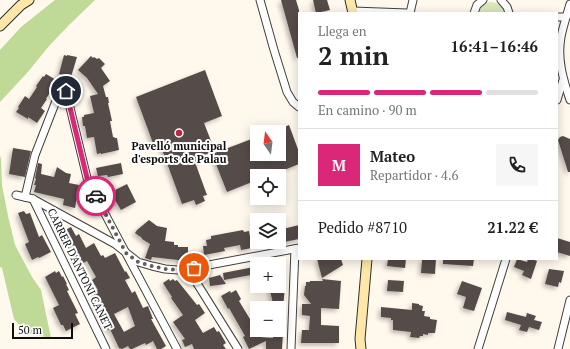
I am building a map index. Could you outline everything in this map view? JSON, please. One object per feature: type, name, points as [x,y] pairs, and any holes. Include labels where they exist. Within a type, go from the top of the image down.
[{"type":"street","points":[[0,26],[21,5],[29,0]]},
{"type":"street","points":[[260,0],[287,92],[293,102],[298,106]]},
{"type":"street","points":[[350,0],[353,12]]},
{"type":"street","points":[[410,12],[413,0]]},
{"type":"street","points":[[474,12],[477,5],[483,0]]},
{"type":"street","points":[[502,0],[509,12]]},
{"type":"street","points":[[570,4],[562,32],[560,49],[560,66],[570,100]]},
{"type":"street","points":[[558,17],[566,17]]},
{"type":"street","points":[[558,97],[563,80]]},
{"type":"street","points":[[29,198],[37,149],[56,101],[66,91],[88,182],[177,349]]},
{"type":"street","points":[[16,195],[29,198],[115,244],[138,262],[165,269],[188,269],[297,248],[291,349]]},
{"type":"street","name":"CARRER D'ANTONI CANET","points":[[29,198],[106,349]]},
{"type":"street","points":[[361,349],[360,339],[367,260]]},
{"type":"street","points":[[478,349],[506,260]]},
{"type":"street","points":[[188,269],[238,349]]},
{"type":"street","points":[[558,349],[568,320],[570,300]]},
{"type":"green space","points":[[55,0],[95,0],[49,46],[27,73],[0,102],[0,50],[21,27]]},
{"type":"green space","points":[[490,2],[495,3],[502,8],[504,12],[478,12],[485,4]]},
{"type":"green space","points":[[0,156],[2,185],[15,245],[32,277],[41,290],[51,338],[26,333],[14,319],[2,268],[0,267]]},
{"type":"building","points":[[281,0],[296,0],[299,10],[297,58]]},
{"type":"building","points":[[313,0],[327,0],[330,10],[316,12]]},
{"type":"building","points":[[64,55],[77,57],[71,77],[59,74]]},
{"type":"building","points":[[91,56],[97,59],[99,58],[105,64],[101,68],[110,81],[103,86],[106,97],[108,97],[113,137],[117,138],[119,150],[101,154],[97,154],[94,137],[87,138],[82,117],[84,117],[84,115],[94,113],[90,96],[98,94],[87,78],[78,70]]},
{"type":"building","name":"Pavelló municipal d'esports de Palau","points":[[205,70],[222,116],[204,123],[215,151],[198,157],[201,163],[196,165],[207,195],[203,196],[205,201],[196,205],[194,200],[182,204],[160,144],[154,146],[136,97]]},
{"type":"building","points":[[46,74],[58,81],[59,87],[52,89],[41,108],[45,111],[37,123],[16,112],[25,96],[29,99],[37,87],[36,86]]},
{"type":"building","points":[[289,125],[298,149],[298,164],[286,169],[250,169],[250,183],[227,192],[212,154],[250,140],[250,161],[286,161],[286,126]]},
{"type":"building","points":[[563,136],[570,139],[570,172],[568,172],[558,140]]},
{"type":"building","points":[[13,148],[31,151],[25,177],[9,174]]},
{"type":"building","points":[[38,163],[42,164],[41,174],[54,177],[57,167],[66,173],[71,174],[69,183],[79,185],[75,208],[63,205],[64,199],[34,192]]},
{"type":"building","points":[[121,163],[123,174],[108,177],[107,175],[98,176],[96,168]]},
{"type":"building","points":[[127,184],[136,202],[121,210],[112,195],[116,192],[115,190]]},
{"type":"building","points":[[24,211],[26,214],[30,213],[39,237],[42,235],[51,252],[32,260],[25,244],[29,242],[18,213]]},
{"type":"building","points":[[149,220],[157,226],[167,228],[165,241],[174,242],[174,245],[178,245],[178,247],[188,247],[188,260],[152,257],[151,260],[145,258],[150,244],[135,233]]},
{"type":"building","points":[[298,225],[298,239],[286,242],[286,228]]},
{"type":"building","points":[[71,227],[76,236],[79,234],[86,248],[94,243],[101,256],[103,255],[105,258],[115,253],[125,272],[126,271],[130,278],[125,280],[132,293],[135,291],[143,308],[148,306],[153,319],[151,319],[166,346],[161,349],[157,349],[153,341],[146,345],[145,343],[132,349],[128,346],[122,349],[119,348],[110,329],[108,330],[93,297],[95,296],[93,292],[98,290],[92,280],[96,277],[87,261],[81,264],[72,245],[68,248],[61,232]],"holes":[[[128,307],[135,326],[124,332],[114,314]]]},
{"type":"building","points":[[243,230],[244,232],[249,231],[250,248],[241,250],[240,245],[224,248],[225,251],[204,255],[203,246],[207,246],[206,240],[211,239],[211,236]]},
{"type":"building","points":[[558,238],[570,242],[570,256],[558,252]]},
{"type":"building","points":[[317,260],[341,260],[343,265],[322,278]]},
{"type":"building","points":[[388,260],[406,260],[405,268],[387,266]]},
{"type":"building","points":[[422,260],[436,260],[435,274],[421,273]]},
{"type":"building","points":[[443,260],[474,260],[473,266],[443,264]]},
{"type":"building","points":[[517,260],[527,262],[528,260],[537,261],[531,279],[522,275],[524,271],[514,267]]},
{"type":"building","points":[[250,268],[250,275],[224,280],[223,273]]},
{"type":"building","points":[[549,269],[564,271],[561,283],[559,282],[558,287],[545,284]]},
{"type":"building","points":[[55,271],[56,273],[59,271],[62,277],[63,276],[69,290],[67,291],[78,313],[75,314],[80,324],[66,331],[63,325],[61,325],[53,308],[59,305],[45,277]]},
{"type":"building","points":[[220,275],[226,284],[210,286],[209,278]]},
{"type":"building","points":[[169,279],[170,281],[173,279],[175,281],[177,280],[197,305],[199,304],[205,313],[195,320],[203,333],[214,327],[217,332],[219,331],[226,343],[223,345],[226,349],[194,349],[192,344],[185,347],[182,340],[185,339],[173,322],[183,315],[163,283]]},
{"type":"building","points":[[322,279],[341,281],[339,309],[321,308],[321,325],[339,326],[339,343],[301,343],[302,330],[309,330],[310,316],[302,315],[302,304],[311,304],[304,295],[306,282],[323,281]]},
{"type":"building","points":[[388,280],[404,281],[403,292],[387,291]]},
{"type":"building","points":[[462,281],[482,288],[474,311],[463,308],[466,297],[457,294]]},
{"type":"building","points":[[236,290],[241,299],[239,301],[250,319],[250,337],[283,337],[282,349],[266,349],[266,341],[249,349],[243,337],[245,336],[221,296],[230,291],[231,293]]},
{"type":"building","points":[[271,293],[284,293],[284,301],[272,301]]},
{"type":"building","points":[[412,303],[423,306],[422,311],[425,311],[424,316],[437,320],[435,333],[428,333],[428,335],[423,334],[423,336],[420,336],[419,338],[410,337],[411,332],[393,330],[393,320],[391,320],[391,318],[381,317],[381,307],[412,310]]},
{"type":"building","points":[[507,312],[526,317],[527,313],[536,316],[534,320],[542,322],[539,330],[529,327],[527,332],[519,330],[521,325],[505,320]]},
{"type":"way so far","points":[[96,196],[126,253],[138,262],[165,269],[178,270],[194,268]]},
{"type":"place","name":"Pavelló municipal d'esports de Palau","points":[[179,133]]},
{"type":"route","points":[[66,91],[88,182],[96,196]]}]
